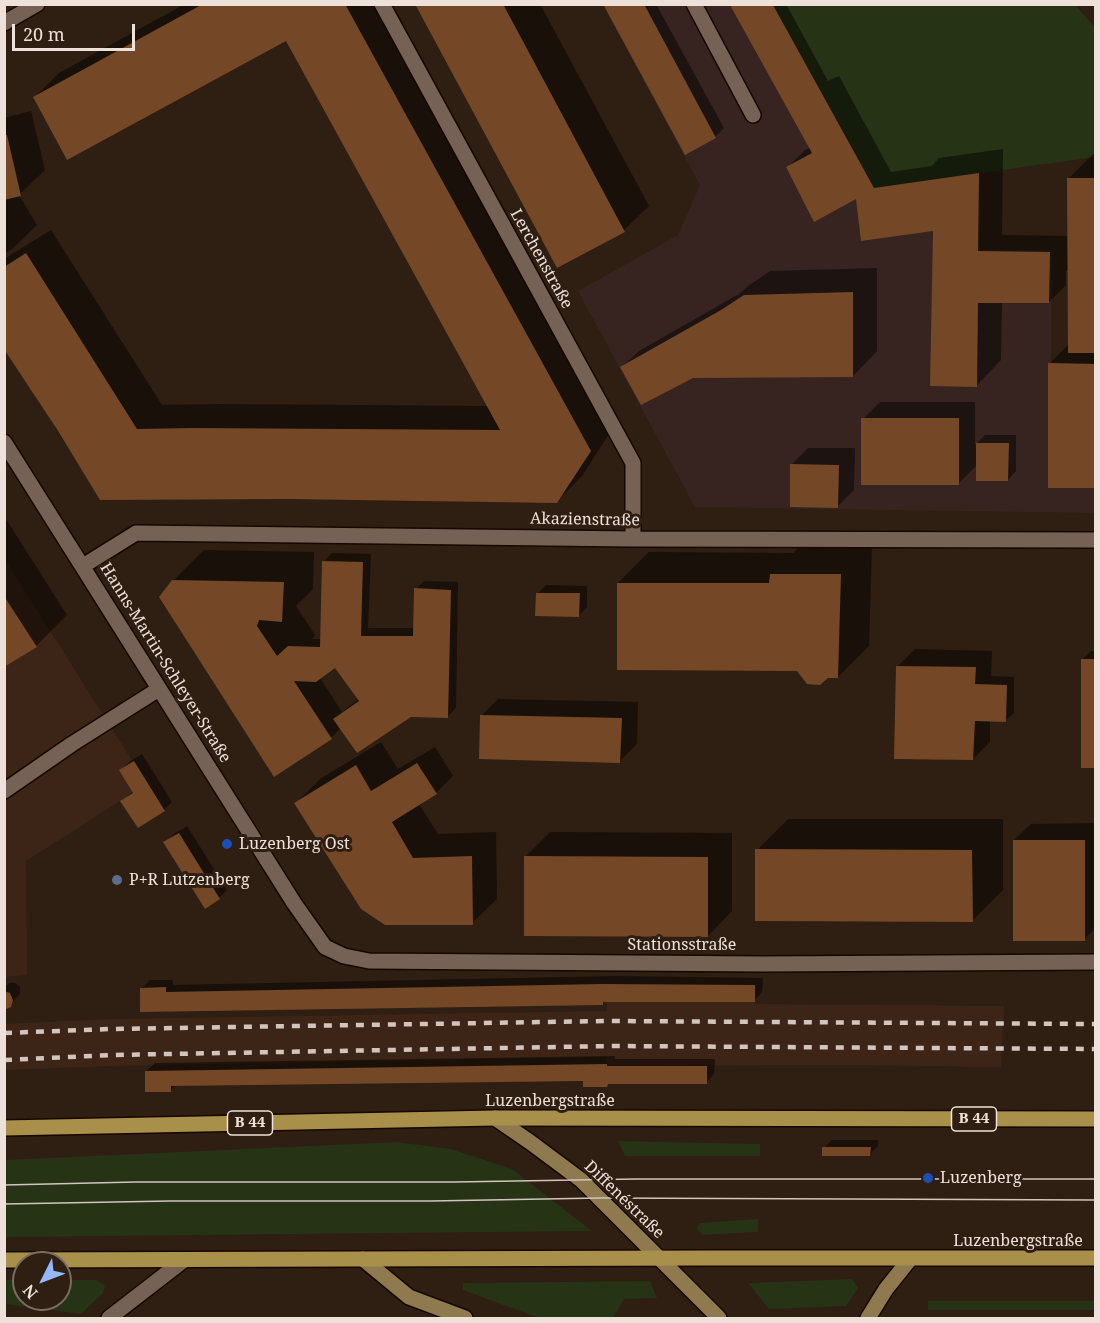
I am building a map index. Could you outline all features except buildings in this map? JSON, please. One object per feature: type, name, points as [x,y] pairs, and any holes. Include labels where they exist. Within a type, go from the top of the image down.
[{"type":"main road","name":"Luzenbergstraße","points":[[4,1128],[495,1118],[1095,1119]]},
{"type":"main road","name":"Luzenbergstraße","points":[[4,1260],[1095,1258]]},
{"type":"street","points":[[4,22],[37,4]]},
{"type":"street","name":"Lerchenstraße","points":[[382,4],[633,463],[633,539]]},
{"type":"street","points":[[694,4],[753,115]]},
{"type":"street","name":"Hanns-Martin-Schleyer-Straße","points":[[4,442],[294,903]]},
{"type":"street","name":"Akazienstraße","points":[[83,566],[136,533],[633,539],[1095,540]]},
{"type":"street","points":[[4,791],[72,744],[159,689]]},
{"type":"street","name":"Stationsstraße","points":[[294,903],[325,947],[344,956],[369,961],[751,964],[1095,962]]},
{"type":"street","name":"Diffenéstraße","points":[[495,1118],[581,1180],[719,1318]]},
{"type":"street","points":[[363,1259],[409,1297],[465,1318]]},
{"type":"street","points":[[868,1318],[886,1289],[910,1259]]},
{"type":"street","points":[[109,1318],[184,1260]]},
{"type":"shaded area","points":[[603,5],[775,5],[980,172],[980,250],[1052,250],[1051,362],[1095,363],[1095,513],[695,507],[578,291],[678,235],[700,185]]},
{"type":"shaded area","points":[[4,558],[147,784],[26,861],[27,975],[5,977]]},
{"type":"shaded area","points":[[607,1002],[1004,1006],[1001,1067],[607,1066],[606,1057],[5,1070],[4,1024],[111,1019],[607,1011]]},
{"type":"green space","points":[[774,5],[1075,5],[1095,27],[1095,157],[874,188]]},
{"type":"green space","points":[[618,1141],[760,1144],[760,1156],[625,1156]]},
{"type":"green space","points":[[397,1142],[451,1149],[512,1169],[592,1231],[5,1237],[5,1160]]},
{"type":"green space","points":[[758,1219],[758,1232],[702,1235],[696,1228],[700,1223]]},
{"type":"green space","points":[[852,1279],[858,1288],[846,1306],[769,1309],[748,1283]]},
{"type":"green space","points":[[5,1280],[12,1280],[12,1305],[5,1304]]},
{"type":"green space","points":[[72,1280],[96,1280],[105,1285],[103,1293],[81,1314],[58,1311],[72,1311]]},
{"type":"green space","points":[[650,1281],[657,1298],[624,1299],[613,1318],[539,1318],[463,1290],[463,1283]]},
{"type":"green space","points":[[928,1301],[1095,1301],[1095,1310],[928,1310]]},
{"type":"tram line","points":[[4,1185],[636,1179],[1096,1179]]},
{"type":"tram line","points":[[4,1204],[600,1198],[1096,1200]]},
{"type":"railway","points":[[4,1033],[111,1029],[608,1021],[1096,1024]]},
{"type":"railway","points":[[4,1060],[112,1055],[612,1046],[1096,1049]]},
{"type":"place","name":"Luzenberg Ost","points":[[227,844]]},
{"type":"place","name":"P+R Lutzenberg","points":[[117,880]]},
{"type":"place","name":"Luzenberg","points":[[928,1178]]}]
